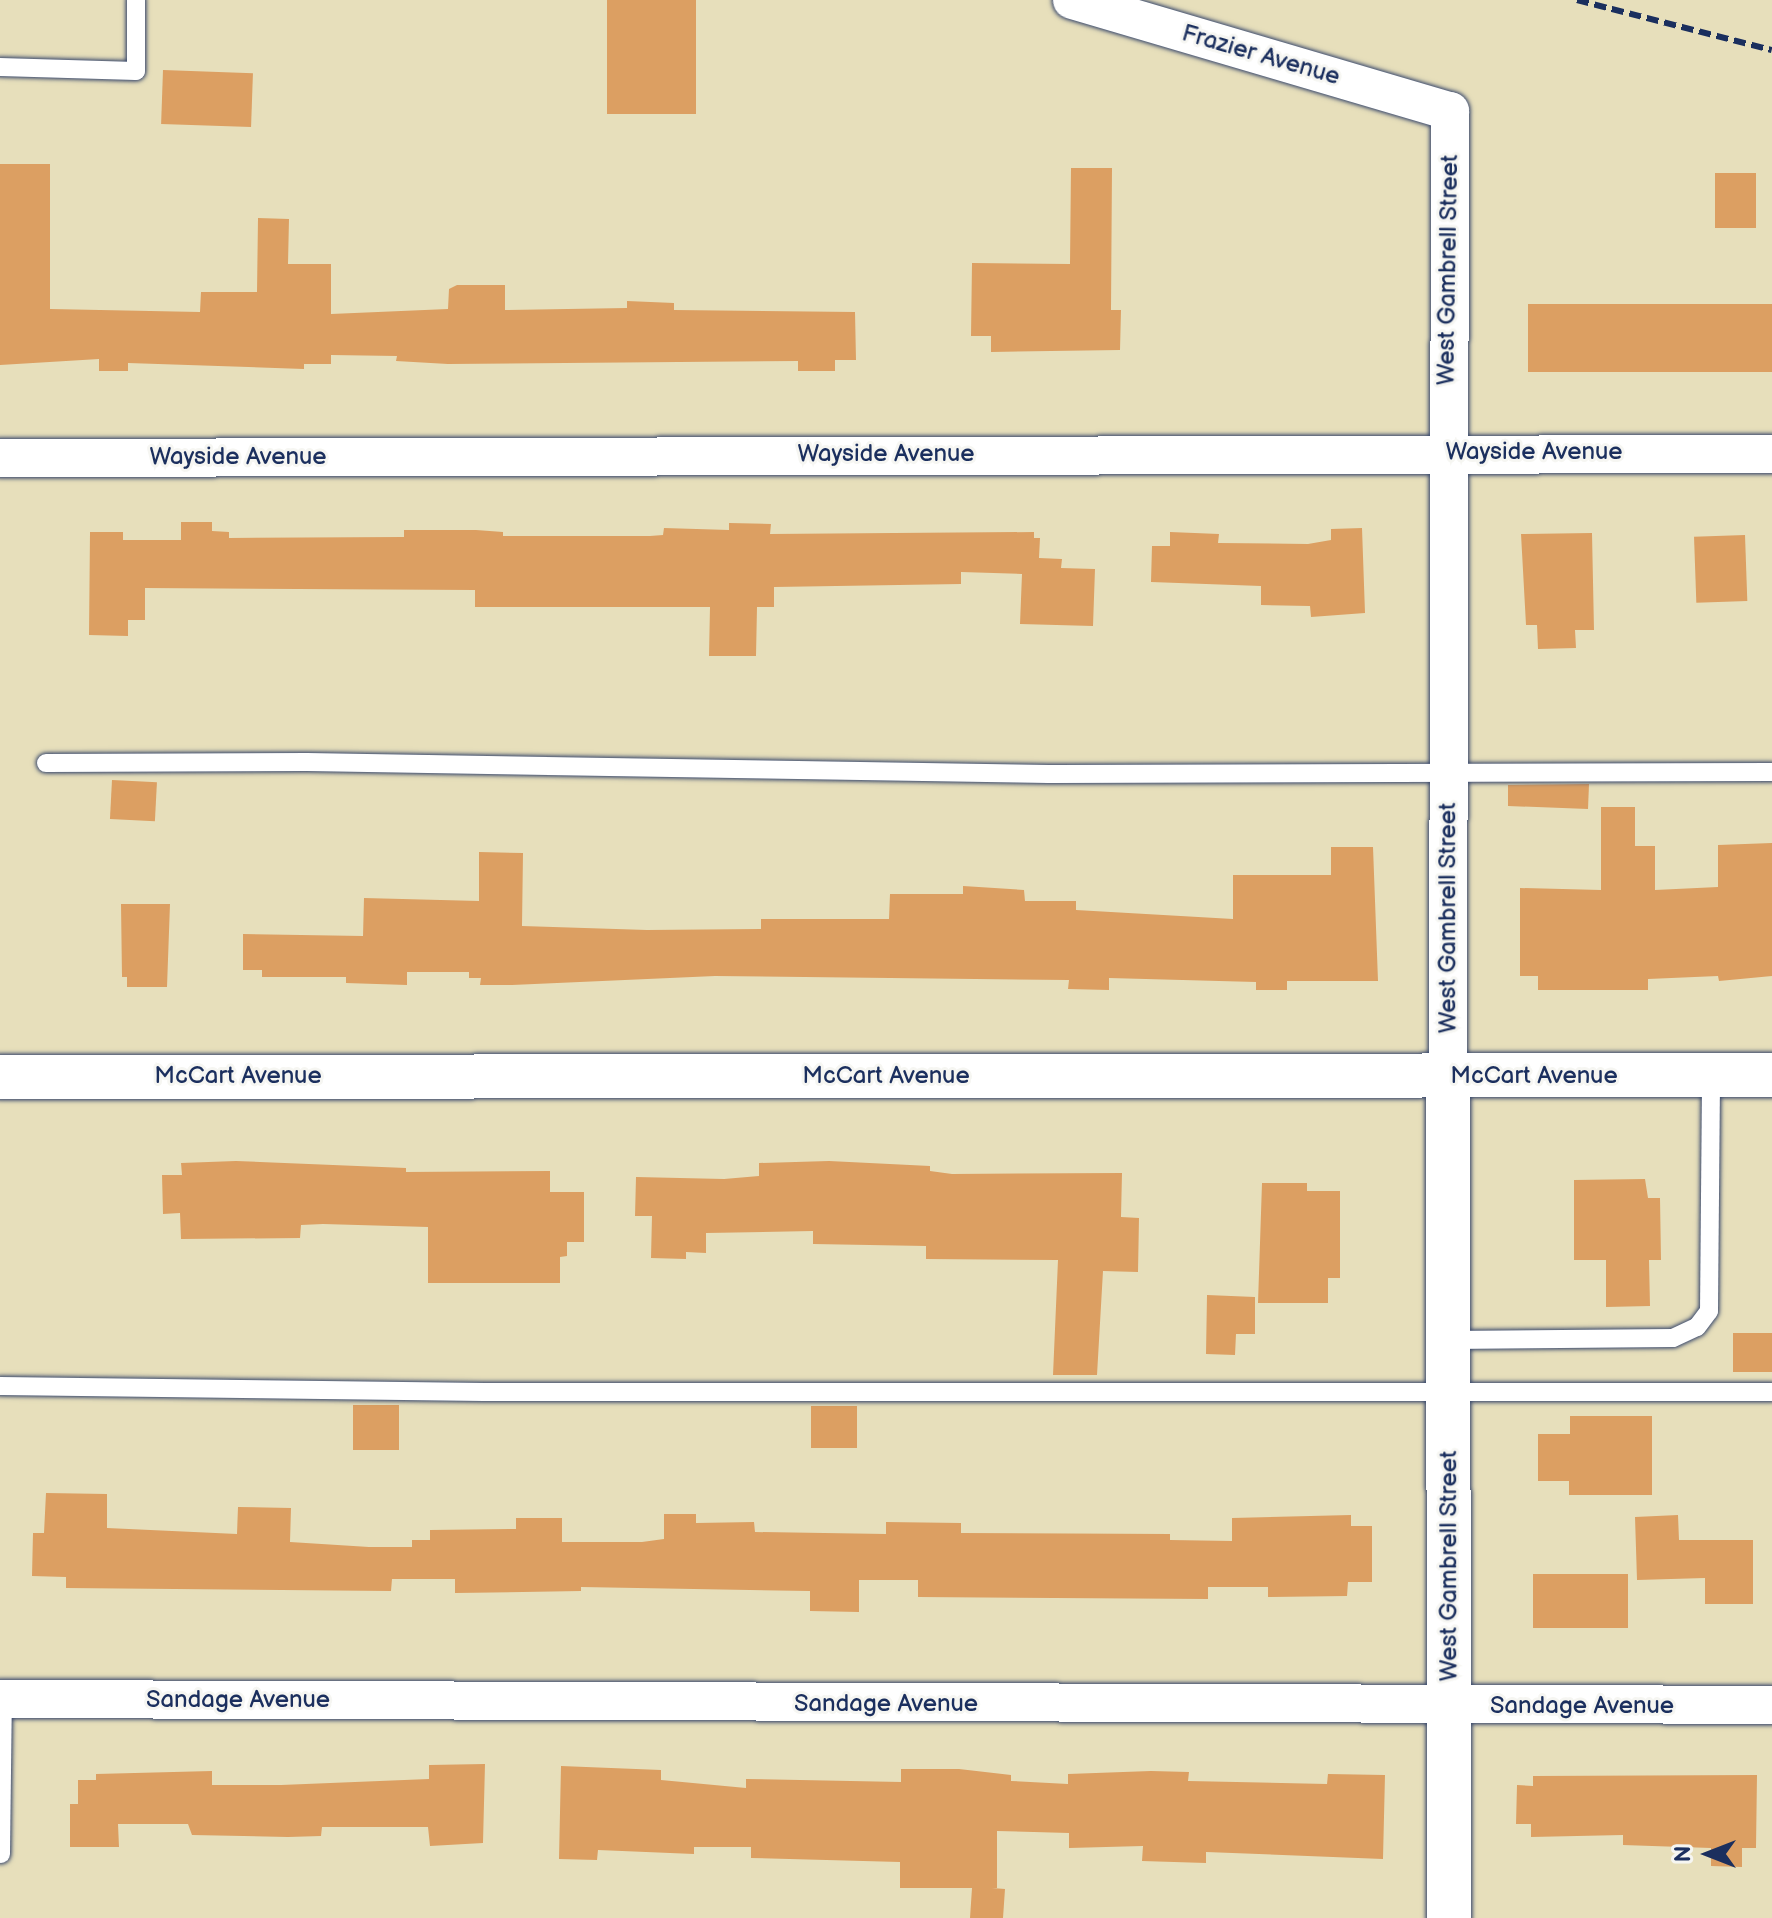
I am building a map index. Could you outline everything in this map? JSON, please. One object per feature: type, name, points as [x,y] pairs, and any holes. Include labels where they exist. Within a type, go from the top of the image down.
[{"type":"main road","name":"McCart Avenue","points":[[0,1077],[1772,1075]]},
{"type":"main road","name":"West Gambrell Street","points":[[1448,1076],[1449,1918]]},
{"type":"street","name":"Frazier Avenue","points":[[1072,0],[1450,111]]},
{"type":"street","name":"West Gambrell Street","points":[[1448,1076],[1445,452],[1450,111]]},
{"type":"street","name":"Wayside Avenue","points":[[0,458],[1445,452],[1772,454]]},
{"type":"street","name":"Sandage Avenue","points":[[2,1699],[1450,1707],[1772,1705]]},
{"type":"lane","points":[[0,67],[136,71],[136,0]]},
{"type":"lane","points":[[46,763],[307,762],[1049,774],[1447,770],[1772,772]]},
{"type":"lane","points":[[1449,1340],[1673,1338],[1697,1327],[1709,1311],[1711,1076]]},
{"type":"lane","points":[[0,1386],[1449,1395],[1772,1392]]},
{"type":"lane","points":[[1,1854],[2,1699]]},
{"type":"building","points":[[607,0],[696,0],[696,114],[607,114]]},
{"type":"building","points":[[163,70],[253,73],[251,127],[161,124]]},
{"type":"building","points":[[0,164],[50,164],[50,309],[200,312],[201,292],[257,292],[258,218],[289,219],[288,264],[331,264],[331,314],[448,309],[449,289],[457,285],[505,285],[505,310],[627,308],[627,301],[674,303],[674,310],[855,312],[856,360],[835,360],[835,371],[798,371],[798,361],[448,364],[396,361],[397,356],[331,355],[331,364],[304,364],[304,369],[128,363],[128,371],[99,371],[99,359],[0,365]]},
{"type":"building","points":[[1071,168],[1112,168],[1111,310],[1121,310],[1120,350],[991,352],[991,336],[971,336],[972,263],[1070,264]]},
{"type":"building","points":[[1715,173],[1756,173],[1756,228],[1715,228]]},
{"type":"building","points":[[1528,304],[1772,304],[1772,372],[1528,372]]},
{"type":"building","points":[[181,522],[212,522],[212,531],[229,532],[229,538],[404,537],[404,530],[476,530],[503,532],[503,536],[650,536],[663,535],[664,528],[729,530],[729,523],[771,524],[770,534],[1034,532],[1034,538],[1040,538],[1039,558],[1062,559],[1061,568],[1095,569],[1093,626],[1020,624],[1022,574],[961,572],[961,584],[774,587],[774,607],[757,607],[756,656],[709,656],[710,607],[475,607],[475,590],[145,588],[145,620],[128,620],[128,636],[89,635],[90,532],[123,532],[123,540],[181,540]]},
{"type":"building","points":[[1362,528],[1365,613],[1311,617],[1310,606],[1261,605],[1261,586],[1151,582],[1152,546],[1170,546],[1170,532],[1219,534],[1218,543],[1308,544],[1331,540],[1331,529]]},
{"type":"building","points":[[1592,533],[1594,630],[1575,630],[1576,648],[1538,649],[1537,625],[1526,625],[1521,534]]},
{"type":"building","points":[[1745,535],[1747,601],[1696,603],[1694,537]]},
{"type":"building","points":[[112,780],[157,782],[155,821],[110,819]]},
{"type":"building","points":[[1589,784],[1588,809],[1508,806],[1508,785]]},
{"type":"building","points":[[1601,807],[1635,807],[1635,846],[1655,846],[1655,890],[1718,887],[1718,845],[1772,843],[1772,976],[1719,981],[1718,976],[1648,979],[1648,990],[1538,990],[1538,976],[1520,976],[1520,888],[1601,890]]},
{"type":"building","points":[[1331,847],[1373,847],[1378,981],[1287,981],[1287,990],[1256,990],[1256,982],[1109,978],[1109,990],[1068,989],[1069,980],[715,976],[480,985],[481,978],[469,978],[469,972],[407,972],[407,985],[346,983],[346,977],[262,977],[262,970],[243,970],[243,934],[363,936],[364,898],[479,901],[479,852],[523,853],[522,926],[647,930],[761,929],[761,919],[889,919],[890,894],[963,894],[963,886],[1024,890],[1025,901],[1076,901],[1076,910],[1233,919],[1233,875],[1331,875]]},
{"type":"building","points":[[121,904],[170,904],[167,987],[127,987],[127,977],[122,977]]},
{"type":"building","points":[[236,1161],[406,1168],[406,1172],[550,1171],[550,1192],[584,1192],[584,1242],[567,1242],[567,1256],[560,1257],[560,1283],[428,1283],[428,1227],[301,1225],[300,1238],[181,1239],[180,1213],[163,1214],[162,1175],[182,1175],[181,1163]]},
{"type":"building","points":[[829,1161],[930,1166],[930,1171],[952,1174],[1122,1173],[1121,1217],[1139,1218],[1138,1272],[1103,1271],[1097,1375],[1053,1375],[1058,1260],[926,1259],[926,1246],[813,1244],[813,1231],[706,1233],[706,1253],[686,1252],[686,1259],[651,1258],[652,1216],[635,1216],[636,1177],[724,1179],[759,1176],[759,1163]]},
{"type":"building","points":[[1645,1179],[1648,1198],[1660,1198],[1661,1260],[1649,1260],[1650,1306],[1606,1307],[1606,1260],[1574,1260],[1574,1180]]},
{"type":"building","points":[[1262,1183],[1307,1183],[1307,1191],[1340,1191],[1340,1278],[1328,1278],[1328,1303],[1258,1303]]},
{"type":"building","points":[[1207,1295],[1255,1297],[1255,1334],[1236,1334],[1235,1355],[1206,1354]]},
{"type":"building","points":[[1733,1333],[1772,1333],[1772,1372],[1733,1372]]},
{"type":"building","points":[[353,1405],[399,1405],[399,1450],[353,1450]]},
{"type":"building","points":[[811,1406],[857,1406],[857,1448],[811,1448]]},
{"type":"building","points":[[1570,1416],[1652,1416],[1652,1495],[1569,1495],[1569,1481],[1538,1481],[1538,1434],[1570,1434]]},
{"type":"building","points":[[46,1493],[107,1494],[107,1528],[237,1534],[238,1507],[291,1508],[290,1542],[369,1547],[412,1547],[412,1540],[430,1540],[430,1530],[516,1529],[516,1518],[562,1518],[562,1542],[664,1539],[664,1514],[696,1514],[696,1523],[754,1522],[755,1532],[886,1534],[886,1522],[961,1523],[961,1533],[1170,1534],[1170,1540],[1232,1541],[1232,1518],[1351,1515],[1351,1526],[1372,1526],[1372,1582],[1348,1582],[1347,1596],[1268,1597],[1268,1587],[1208,1587],[1208,1599],[918,1597],[918,1580],[859,1580],[859,1612],[810,1611],[810,1591],[581,1587],[581,1591],[455,1593],[455,1579],[392,1579],[391,1591],[66,1588],[66,1577],[32,1576],[33,1533],[44,1533]]},
{"type":"building","points":[[1678,1515],[1679,1540],[1753,1540],[1753,1604],[1705,1604],[1705,1578],[1637,1580],[1635,1517]]},
{"type":"building","points":[[1533,1574],[1628,1574],[1628,1628],[1533,1628]]},
{"type":"building","points":[[485,1764],[483,1843],[430,1846],[428,1827],[322,1827],[321,1836],[288,1837],[192,1835],[188,1824],[118,1824],[119,1847],[70,1847],[70,1804],[78,1804],[78,1780],[96,1780],[96,1774],[212,1771],[212,1785],[281,1785],[429,1779],[429,1765]]},
{"type":"building","points":[[561,1766],[661,1770],[661,1780],[746,1788],[746,1779],[901,1782],[901,1769],[959,1769],[1011,1775],[1011,1781],[1068,1784],[1068,1774],[1151,1771],[1189,1772],[1188,1781],[1327,1784],[1328,1774],[1385,1775],[1383,1859],[1206,1852],[1206,1863],[1142,1861],[1143,1846],[1069,1848],[1069,1833],[997,1831],[997,1888],[992,1888],[1005,1889],[1003,1918],[970,1918],[972,1888],[900,1888],[900,1862],[751,1858],[751,1847],[694,1847],[694,1854],[598,1850],[597,1860],[559,1859]]},
{"type":"building","points":[[1757,1775],[1756,1848],[1742,1848],[1742,1867],[1711,1866],[1711,1848],[1623,1845],[1623,1835],[1531,1837],[1531,1824],[1516,1824],[1517,1785],[1533,1786],[1533,1776]]},
{"type":"railway","points":[[1577,0],[1772,50]]}]
